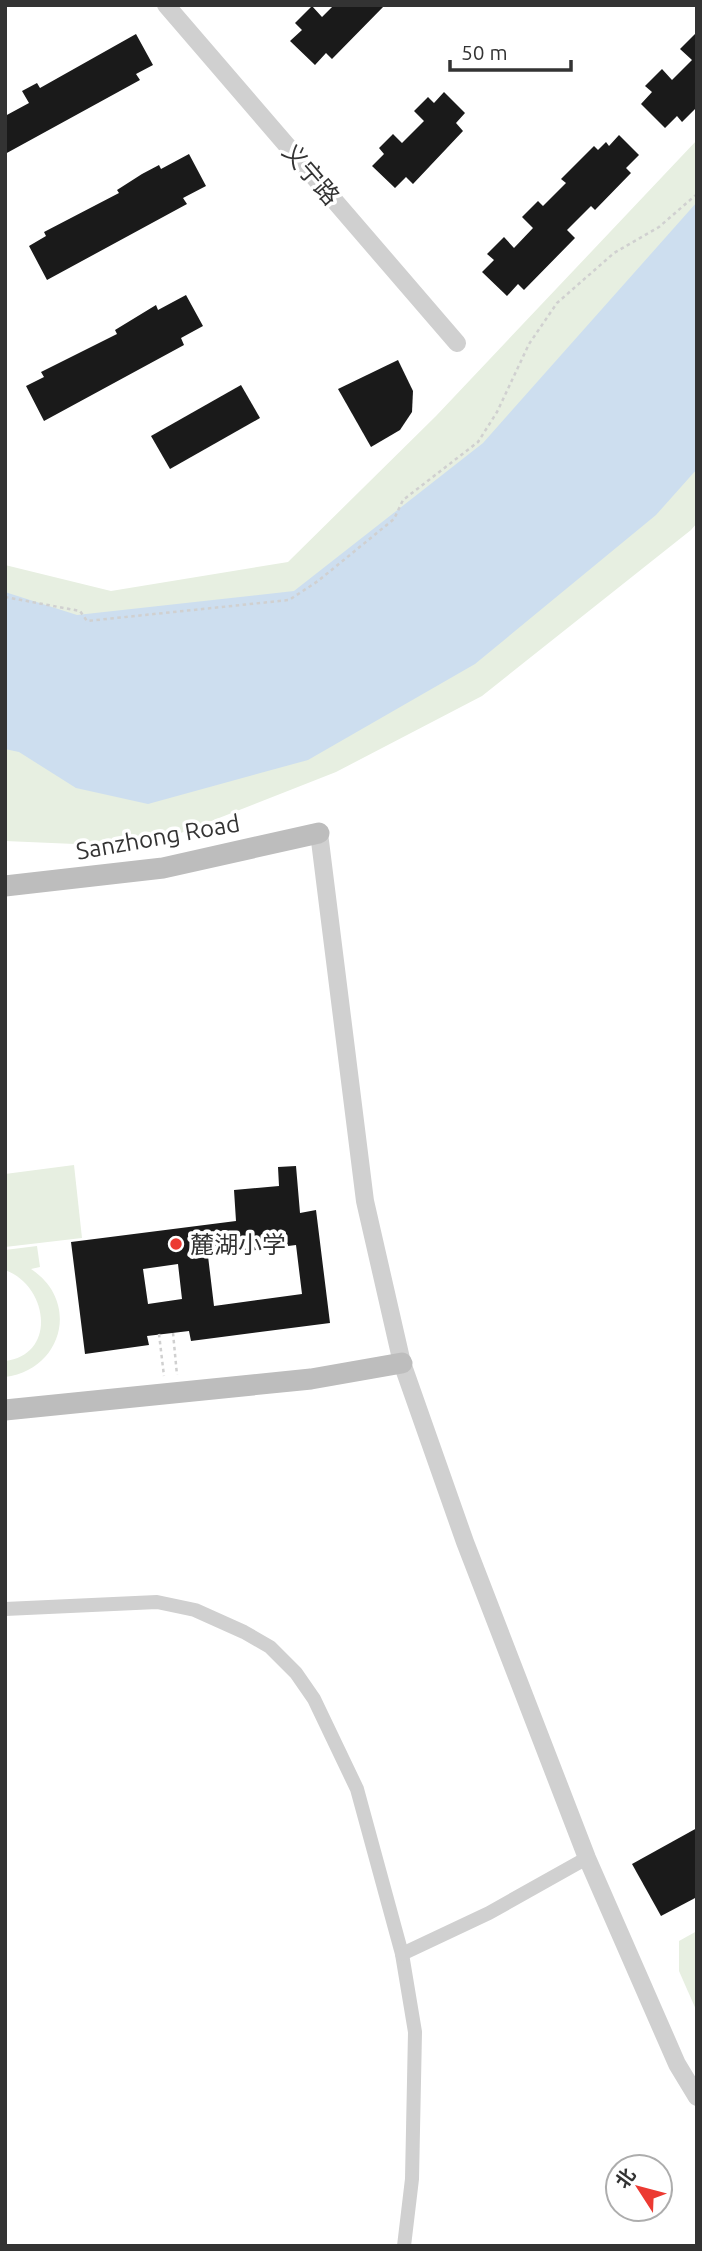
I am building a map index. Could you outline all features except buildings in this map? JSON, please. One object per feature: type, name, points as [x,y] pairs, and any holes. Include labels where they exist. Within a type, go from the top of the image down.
[{"type":"main road","name":"Sanzhong Road","points":[[5,886],[163,868],[319,833]]},
{"type":"main road","points":[[5,1410],[311,1379],[402,1363]]},
{"type":"street","name":"义宁路","points":[[166,5],[457,342]]},
{"type":"street","points":[[319,833],[365,1201],[402,1363],[465,1542],[587,1858],[677,2064],[697,2096]]},
{"type":"street","points":[[5,1609],[157,1602],[195,1610],[270,1647],[296,1672],[314,1699],[357,1789],[402,1954],[415,2032],[412,2179],[404,2246]]},
{"type":"street","points":[[402,1954],[488,1913],[587,1858]]},
{"type":"path","points":[[5,597],[24,603],[80,611],[87,621],[289,600],[318,581],[394,519],[404,500],[478,442],[497,412],[529,344],[557,303],[614,253],[659,227],[697,194]]},
{"type":"path","points":[[172,1393],[173,1333]]},
{"type":"path","points":[[159,1334],[172,1393]]},
{"type":"shaded area","points":[[697,140],[697,523],[691,530],[482,696],[336,772],[145,847],[5,841],[5,565],[111,591],[288,562],[436,416]]},
{"type":"shaded area","points":[[74,1165],[82,1238],[5,1247],[5,1174]]},
{"type":"shaded area","points":[[37,1246],[40,1267],[31,1269],[47,1283],[56,1299],[60,1316],[58,1333],[40,1362],[25,1372],[5,1377],[5,1361],[22,1356],[33,1346],[39,1334],[41,1319],[31,1290],[20,1278],[5,1270],[5,1250]]},
{"type":"shaded area","points":[[697,1931],[697,2012],[679,1971],[679,1941]]},
{"type":"water","points":[[697,202],[697,469],[656,515],[475,664],[308,760],[148,804],[76,788],[19,752],[5,749],[5,592],[77,615],[294,591],[483,443]]},
{"type":"place","name":"麓湖小学","points":[[176,1244]]}]
